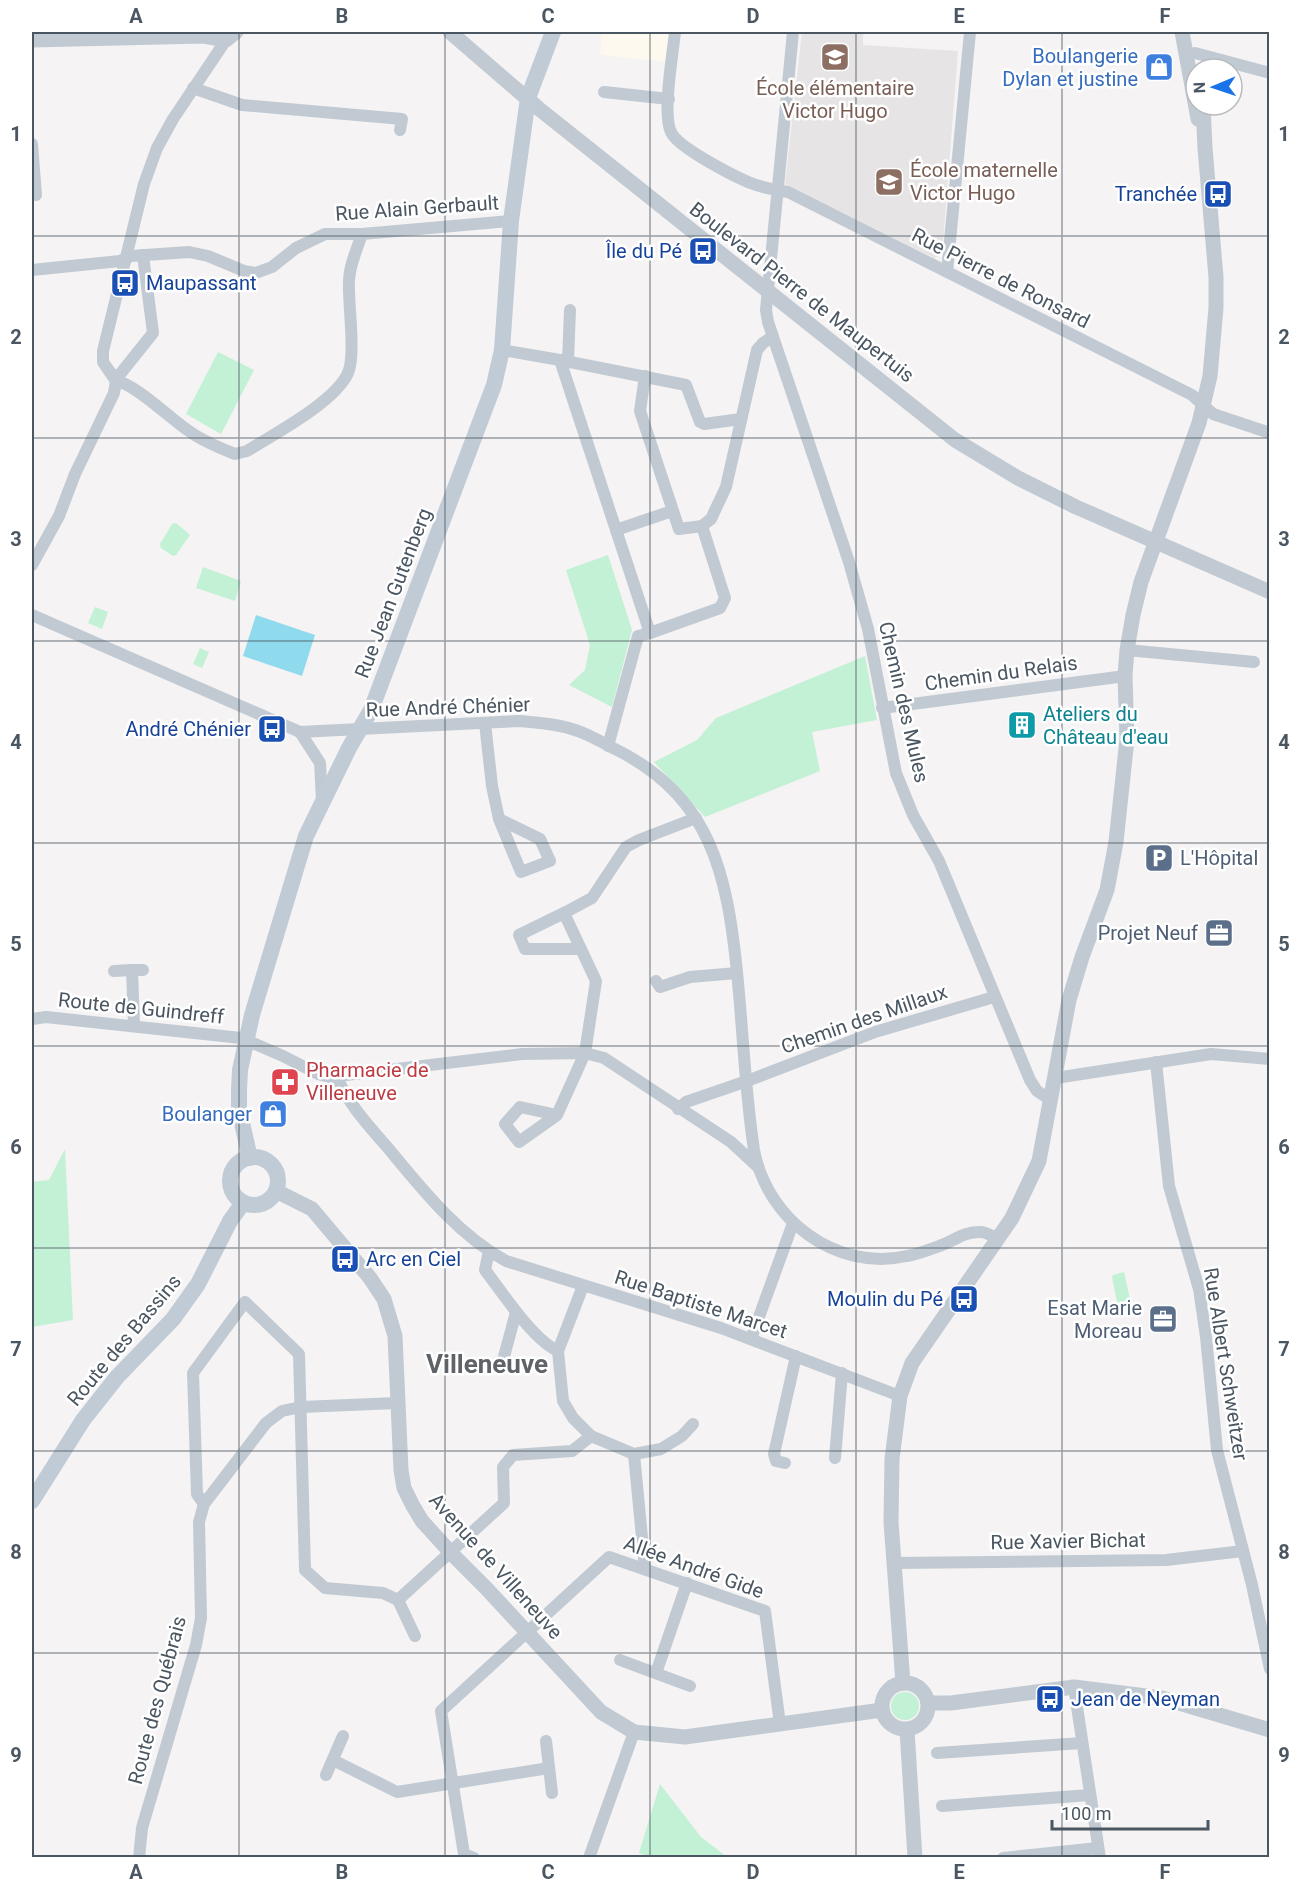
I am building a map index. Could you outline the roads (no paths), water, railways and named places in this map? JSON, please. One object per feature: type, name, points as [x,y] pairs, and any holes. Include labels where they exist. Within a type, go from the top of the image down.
[{"type":"main road","name":"Rue Jean Gutenberg","points":[[250,1158],[239,1110],[239,1090],[240,1070],[252,1015],[306,836],[372,708],[494,385],[502,350],[511,220],[528,98],[553,32]]},
{"type":"main road","points":[[250,1158],[259,1158],[272,1166],[278,1180],[276,1191],[267,1202],[259,1205],[243,1203],[232,1192],[230,1177],[237,1164],[250,1158]]},
{"type":"main road","name":"Route des Bassins","points":[[32,1501],[83,1420],[117,1377],[173,1319],[198,1284],[230,1221],[243,1203]]},
{"type":"street","name":"Boulevard Pierre de Maupertuis","points":[[450,32],[538,108],[955,441],[1018,478],[1156,543],[1269,592]]},
{"type":"street","name":"Rue Pierre de Ronsard","points":[[675,32],[668,114],[671,133],[683,146],[748,182],[788,192],[1192,395],[1214,414],[1269,433]]},
{"type":"street","name":"Chemin des Mules","points":[[793,32],[766,310],[772,337],[849,562],[868,629],[896,773],[914,815],[939,861],[1030,1080],[1037,1091],[1051,1100]]},
{"type":"street","points":[[947,272],[970,32]]},
{"type":"street","points":[[1182,32],[1205,148]]},
{"type":"street","points":[[1191,32],[1196,57]]},
{"type":"street","points":[[32,40],[203,34],[231,36]]},
{"type":"street","points":[[231,36],[172,119],[157,148],[144,184],[125,258],[103,351],[103,362],[115,379],[140,394],[190,432],[235,454],[247,451],[333,393],[348,373],[351,328],[349,280],[362,234]]},
{"type":"street","points":[[1195,53],[1269,73]]},
{"type":"street","points":[[193,88],[242,105],[402,119],[400,130]]},
{"type":"street","points":[[604,92],[669,99]]},
{"type":"street","points":[[903,1683],[891,1522],[892,1459],[900,1396],[912,1363],[998,1239],[1019,1205],[1039,1161],[1070,1000],[1082,957],[1107,890],[1116,842],[1127,739],[1125,676],[1127,650],[1141,582],[1204,405],[1214,343],[1216,288],[1204,117]]},
{"type":"street","points":[[32,144],[36,195]]},
{"type":"street","name":"Rue Alain Gerbault","points":[[32,270],[120,261],[143,255],[189,252],[208,256],[244,271],[256,273],[272,267],[296,248],[325,234],[362,234],[511,220]]},
{"type":"street","points":[[32,565],[59,516],[75,474],[111,400],[115,379],[153,333],[143,255]]},
{"type":"street","points":[[570,309],[564,360],[650,633]]},
{"type":"street","points":[[645,376],[639,411],[672,511],[679,529],[702,526],[711,519],[726,487],[757,350],[772,337]]},
{"type":"street","points":[[502,350],[686,385],[700,422],[704,424],[741,419]]},
{"type":"street","points":[[616,530],[672,511]]},
{"type":"street","points":[[609,746],[638,636],[720,609],[725,598],[702,526]]},
{"type":"street","name":"Rue André Chénier","points":[[32,615],[300,732],[519,721],[550,724],[578,731],[638,760],[660,777],[696,818],[707,838],[723,880],[733,930],[752,1136],[758,1167]]},
{"type":"street","points":[[1127,650],[1254,662]]},
{"type":"street","name":"Chemin du Relais","points":[[882,708],[1125,676]]},
{"type":"street","points":[[485,723],[492,786],[499,819],[521,872],[550,861],[540,839],[499,819]]},
{"type":"street","points":[[300,732],[320,763],[322,802]]},
{"type":"street","points":[[581,949],[525,949],[519,934],[592,898],[626,847],[696,818]]},
{"type":"street","points":[[557,1115],[585,1053],[596,981],[564,913]]},
{"type":"street","points":[[114,970],[138,970],[134,1025]]},
{"type":"street","points":[[656,981],[660,987],[690,977],[737,973]]},
{"type":"street","name":"Chemin des Millaux","points":[[678,1109],[686,1101],[747,1081],[875,1032],[994,997]]},
{"type":"street","name":"Route de Guindreff","points":[[32,1018],[46,1017],[134,1025],[247,1039]]},
{"type":"street","points":[[247,1039],[318,1074],[337,1077],[494,1056],[585,1053],[604,1059],[731,1142],[758,1167],[767,1188],[793,1223],[815,1241],[834,1251],[856,1257],[905,1257],[969,1233],[983,1232],[998,1239]]},
{"type":"street","points":[[1055,1077],[1211,1054],[1269,1059]]},
{"type":"street","name":"Rue Albert Schweitzer","points":[[1156,1062],[1168,1186],[1199,1289],[1217,1450],[1265,1627],[1269,1669]]},
{"type":"street","name":"Rue Baptiste Marcet","points":[[337,1077],[358,1113],[455,1223],[489,1251],[506,1261],[752,1339],[900,1396]]},
{"type":"street","points":[[731,1142],[747,1141],[752,1136]]},
{"type":"street","name":"Avenue de Villeneuve","points":[[276,1191],[312,1209],[370,1278],[384,1299],[395,1336],[400,1470],[404,1488],[412,1506],[422,1521],[451,1553],[601,1712],[634,1732],[685,1737],[882,1710]]},
{"type":"street","points":[[752,1339],[793,1223]]},
{"type":"street","points":[[489,1251],[484,1270],[516,1312],[549,1347],[558,1351]]},
{"type":"street","points":[[583,1286],[558,1351],[563,1401],[573,1418],[591,1436],[634,1455],[661,1449],[682,1436],[693,1425]]},
{"type":"street","name":"Route des Québrais","points":[[140,1857],[142,1828],[196,1645],[201,1618],[200,1522],[204,1504],[197,1494],[193,1373],[245,1302],[299,1354],[301,1407]]},
{"type":"street","points":[[502,1364],[516,1312]]},
{"type":"street","points":[[785,1462],[776,1461],[774,1454],[796,1356]]},
{"type":"street","points":[[835,1458],[842,1373]]},
{"type":"street","points":[[204,1504],[266,1424],[282,1411],[301,1407],[397,1403]]},
{"type":"street","points":[[301,1407],[305,1570],[325,1588],[383,1593],[398,1600],[415,1636]]},
{"type":"street","points":[[398,1600],[504,1503],[503,1467],[513,1455],[572,1451],[591,1436]]},
{"type":"street","points":[[634,1455],[645,1569]]},
{"type":"street","name":"Rue Xavier Bichat","points":[[894,1563],[1166,1560],[1243,1551]]},
{"type":"street","name":"Allée André Gide","points":[[527,1633],[609,1557],[765,1611],[780,1724]]},
{"type":"street","points":[[656,1673],[687,1583]]},
{"type":"street","points":[[466,1856],[441,1711],[527,1633]]},
{"type":"street","points":[[620,1660],[690,1686]]},
{"type":"street","points":[[903,1683],[922,1690],[928,1703],[928,1711],[921,1724],[907,1730],[888,1722],[882,1710],[884,1695],[889,1689],[903,1683]]},
{"type":"street","points":[[928,1703],[951,1703],[1074,1687],[1162,1698],[1269,1730]]},
{"type":"street","points":[[1003,1857],[1099,1853],[1074,1687]]},
{"type":"street","points":[[907,1730],[915,1857]]},
{"type":"street","points":[[589,1857],[634,1732]]},
{"type":"street","points":[[326,1774],[343,1736]]},
{"type":"street","points":[[546,1741],[552,1793]]},
{"type":"street","points":[[937,1753],[1082,1743]]},
{"type":"street","points":[[333,1761],[397,1792],[549,1768]]},
{"type":"street","points":[[942,1806],[1090,1795]]},
{"type":"water","points":[[256,615],[315,635],[302,676],[243,656]]},
{"type":"place","name":"École élémentaire Victor Hugo","points":[[835,57]]},
{"type":"place","name":"Boulangerie Dylan et justine","points":[[1159,67]]},
{"type":"place","name":"École maternelle Victor Hugo","points":[[889,182]]},
{"type":"place","name":"Tranchée","points":[[1218,194]]},
{"type":"place","name":"Île du Pé","points":[[703,251]]},
{"type":"place","name":"Maupassant","points":[[125,283]]},
{"type":"place","name":"Ateliers du Château d'eau","points":[[1022,725]]},
{"type":"place","name":"André Chénier","points":[[272,729]]},
{"type":"place","name":"L'Hôpital","points":[[1159,858]]},
{"type":"place","name":"Projet Neuf","points":[[1219,933]]},
{"type":"place","name":"Pharmacie de Villeneuve","points":[[285,1082]]},
{"type":"place","name":"Boulanger","points":[[273,1114]]},
{"type":"place","name":"Arc en Ciel","points":[[345,1259]]},
{"type":"place","name":"Moulin du Pé","points":[[964,1299]]},
{"type":"place","name":"Esat Marie Moreau","points":[[1163,1319]]},
{"type":"place","name":"Jean de Neyman","points":[[1050,1699]]},
{"type":"district","name":"Villeneuve","points":[[487,1364]]}]
